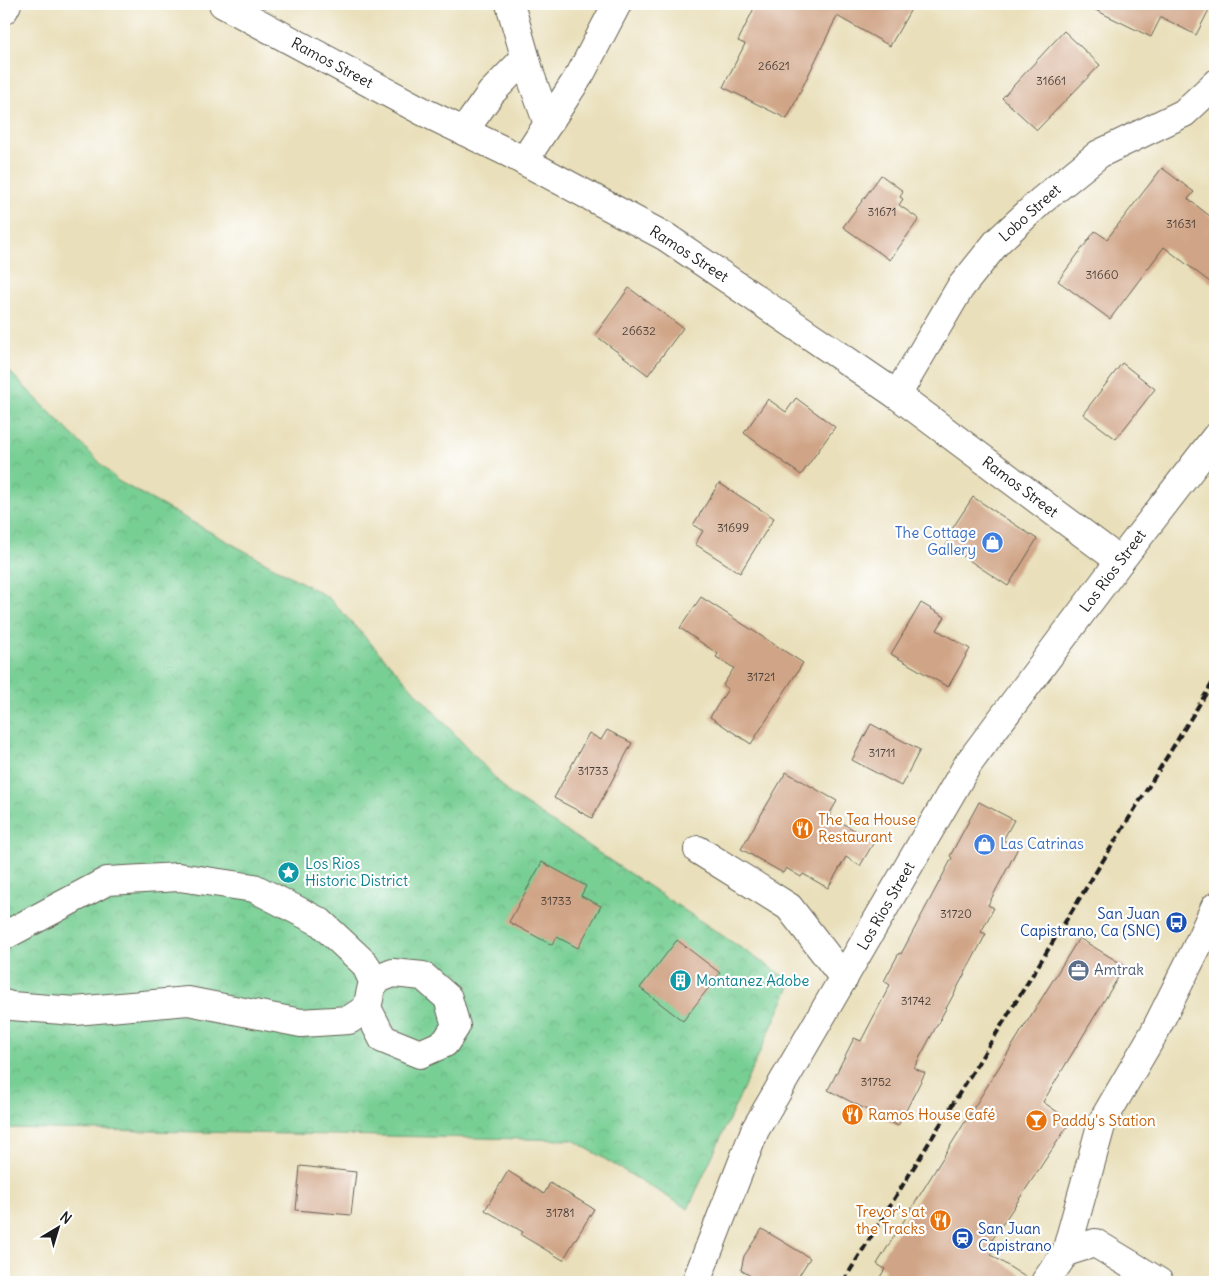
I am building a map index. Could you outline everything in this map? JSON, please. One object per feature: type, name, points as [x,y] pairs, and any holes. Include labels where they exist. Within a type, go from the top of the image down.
[{"type":"street","points":[[4,10],[7,4]]},
{"type":"street","name":"Ramos Street","points":[[223,4],[424,112],[524,161],[666,237],[897,395],[1120,561]]},
{"type":"street","points":[[510,4],[525,58],[548,124]]},
{"type":"street","points":[[524,161],[581,73],[617,4]]},
{"type":"street","points":[[464,131],[490,93],[525,58]]},
{"type":"street","name":"Lobo Street","points":[[897,395],[960,288],[997,242],[1041,201],[1099,154],[1184,113],[1215,84]]},
{"type":"street","name":"Los Rios Street","points":[[696,1282],[755,1130],[968,764],[1215,438]]},
{"type":"street","points":[[698,850],[789,908],[844,978]]},
{"type":"street","points":[[4,936],[107,881],[178,877],[254,888],[320,922],[364,964],[374,982],[367,1008],[349,1020],[301,1023],[188,1001],[76,1011],[4,1004]]},
{"type":"street","points":[[1045,1282],[1066,1252],[1102,1122],[1154,1033],[1215,907]]},
{"type":"street","points":[[367,1008],[383,1039],[420,1054],[445,1042],[456,1026],[448,998],[422,976],[393,973],[374,982]]},
{"type":"street","points":[[1066,1252],[1095,1243],[1160,1282]]},
{"type":"green space","points":[[4,366],[118,481],[328,597],[509,793],[792,982],[688,1209],[573,1140],[4,1128]]},
{"type":"building","points":[[756,4],[914,4],[890,46],[837,16],[787,119],[723,87],[745,44],[738,41]]},
{"type":"building","points":[[1083,4],[1212,4],[1196,35],[1161,17],[1151,37]]},
{"type":"building","points":[[1064,31],[1100,65],[1037,130],[1002,98]]},
{"type":"building","points":[[1162,168],[1194,192],[1188,199],[1215,220],[1215,286],[1164,247],[1110,319],[1058,281],[1095,231],[1107,239]]},
{"type":"building","points":[[881,175],[903,191],[900,197],[903,199],[899,205],[919,219],[890,260],[843,227]]},
{"type":"building","points":[[629,288],[683,328],[648,375],[595,335]]},
{"type":"building","points":[[1122,363],[1155,389],[1116,439],[1083,414]]},
{"type":"building","points":[[796,398],[835,427],[801,475],[744,433],[768,399],[786,412]]},
{"type":"building","points":[[719,483],[774,518],[740,573],[695,544],[703,531],[693,525]]},
{"type":"building","name":"The Cottage Gallery","points":[[973,497],[1037,539],[1008,586],[946,545],[954,534],[950,532]]},
{"type":"building","points":[[701,597],[803,663],[751,744],[710,717],[728,689],[723,685],[734,668],[716,657],[718,654],[680,628]]},
{"type":"building","points":[[921,603],[945,617],[937,630],[970,649],[948,687],[891,654]]},
{"type":"building","points":[[871,724],[920,750],[901,786],[852,760]]},
{"type":"building","points":[[607,730],[632,743],[592,818],[554,798],[589,733],[601,740]]},
{"type":"building","name":"The Tea House Restaurant","points":[[786,772],[837,801],[829,815],[874,842],[860,866],[846,857],[828,888],[803,874],[801,877],[786,868],[783,873],[741,849]]},
{"type":"building","points":[[979,802],[1014,820],[1003,840],[1018,848],[988,905],[994,908],[981,932],[986,934],[914,1068],[925,1073],[898,1126],[828,1090],[854,1038],[861,1041],[890,985],[884,981],[899,953],[901,954],[952,858],[950,856]]},
{"type":"building","points":[[542,862],[586,886],[581,896],[601,906],[578,948],[557,937],[552,945],[509,922]]},
{"type":"building","points":[[1079,938],[1125,966],[1043,1102],[1071,1121],[992,1240],[998,1244],[991,1255],[1030,1280],[1030,1282],[877,1282],[885,1269],[877,1264]]},
{"type":"building","name":"Montanez Adobe","points":[[677,940],[720,973],[683,1021],[640,988]]},
{"type":"building","points":[[300,1166],[356,1172],[351,1215],[296,1210]]},
{"type":"building","points":[[508,1171],[544,1194],[550,1183],[594,1209],[563,1260],[521,1235],[523,1232],[485,1210]]},
{"type":"building","points":[[762,1229],[810,1258],[795,1282],[760,1282],[741,1270],[744,1256]]},
{"type":"railway","points":[[843,1282],[1215,679]]},
{"type":"place","name":"The Cottage Gallery","points":[[992,542]]},
{"type":"place","name":"The Tea House Restaurant","points":[[802,829]]},
{"type":"place","name":"Las Catrinas","points":[[984,844]]},
{"type":"place","name":"Los Rios Historic District","points":[[289,873]]},
{"type":"place","name":"San Juan Capistrano, Ca (SNC)","points":[[1176,923]]},
{"type":"place","name":"Amtrak","points":[[1078,970]]},
{"type":"place","name":"Montanez Adobe","points":[[680,981]]},
{"type":"place","name":"Ramos House Café","points":[[852,1115]]},
{"type":"place","name":"Paddy's Station","points":[[1036,1121]]},
{"type":"place","name":"Trevor's at the Tracks","points":[[941,1221]]},
{"type":"place","name":"San Juan Capistrano","points":[[962,1238]]}]
